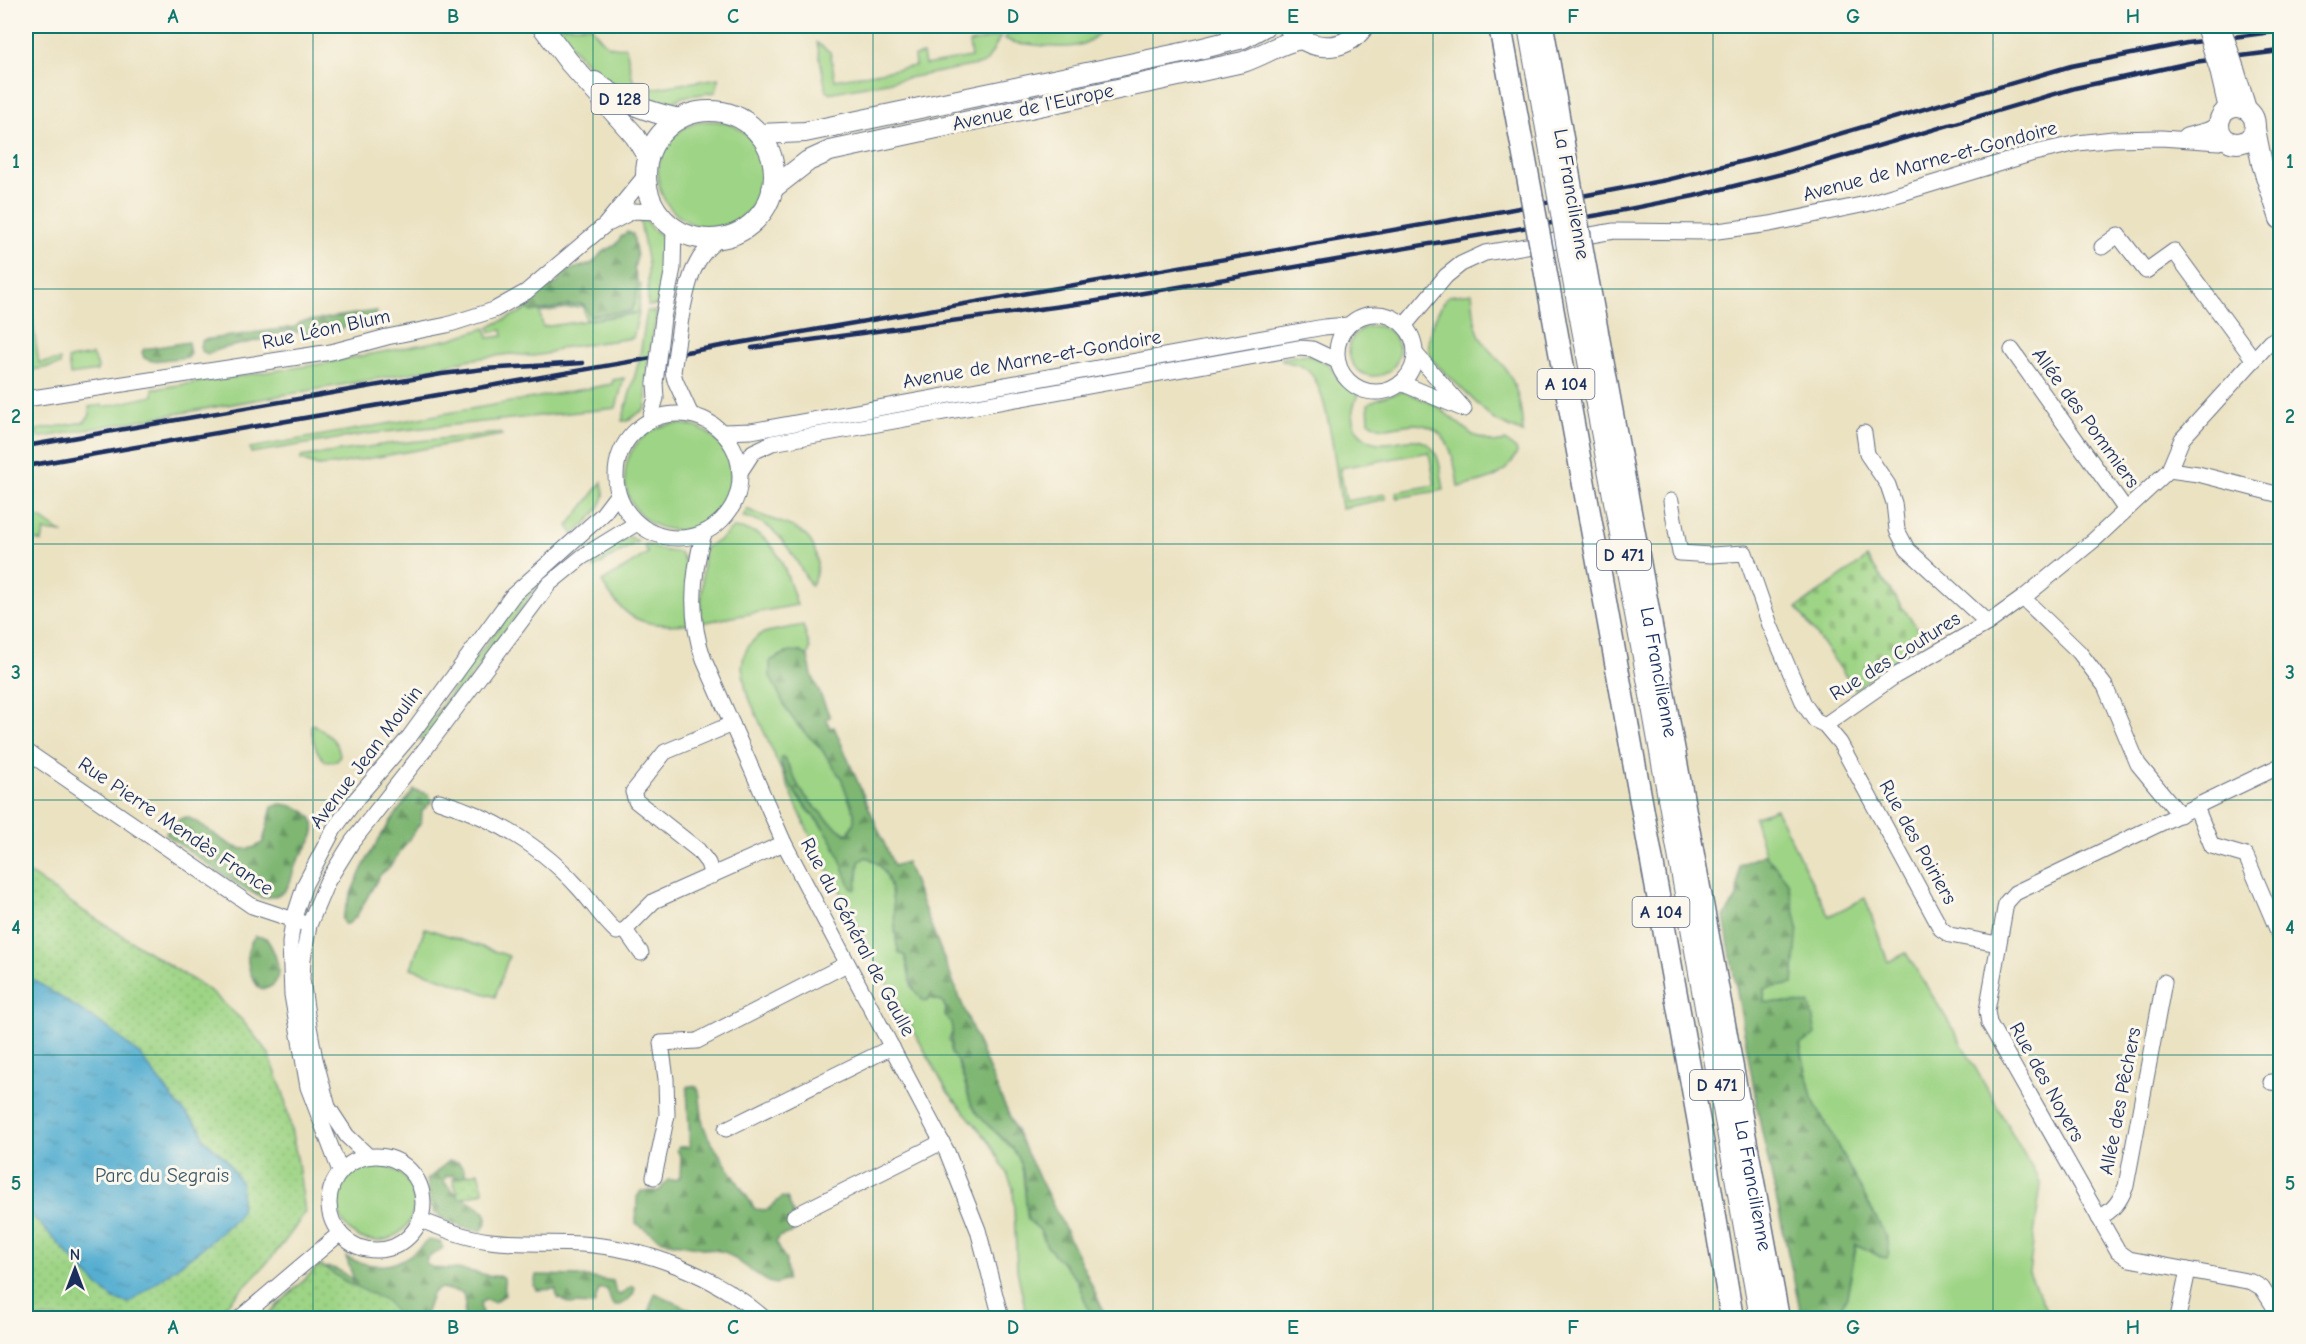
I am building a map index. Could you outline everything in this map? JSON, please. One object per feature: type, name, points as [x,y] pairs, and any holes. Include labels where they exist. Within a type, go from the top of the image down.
[{"type":"highway","name":"La Francilienne","points":[[1500,26],[1700,1128],[1732,1318]]},
{"type":"highway","name":"La Francilienne","points":[[1542,26],[1576,257],[1778,1318]]},
{"type":"main road","name":"D 128","points":[[542,26],[569,62],[635,136],[647,167]]},
{"type":"main road","name":"Avenue de l'Europe","points":[[759,134],[805,132],[1187,52],[1243,38],[1265,26]]},
{"type":"main road","name":"D 471","points":[[1528,26],[1576,257],[1648,684],[1760,1318]]},
{"type":"main road","points":[[2206,26],[2227,69]]},
{"type":"main road","points":[[2220,26],[2232,125],[2262,164]]},
{"type":"main road","name":"Avenue de l'Europe","points":[[772,189],[808,161],[830,151],[1243,62],[1263,55],[1284,43],[1295,32],[1313,45],[1326,47],[1350,40],[1366,28]]},
{"type":"main road","name":"D 128","points":[[569,62],[627,103],[679,119]]},
{"type":"main road","points":[[708,111],[727,113],[745,121],[759,134],[772,160],[772,189],[768,201],[753,221],[732,235],[720,238],[696,237],[674,228],[658,212],[649,195],[647,167],[660,135],[679,119],[708,111]]},
{"type":"main road","points":[[2232,125],[2249,139],[2255,129],[2262,164],[2280,219]]},
{"type":"street","name":"Avenue de Marne-et-Gondoire","points":[[1404,326],[1446,276],[1461,264],[1485,253],[1614,231],[1710,232],[1746,228],[1866,204],[2054,147],[2114,139],[2175,138],[2219,142],[2232,125]]},
{"type":"street","name":"Rue Léon Blum","points":[[605,225],[647,167]]},
{"type":"street","name":"Rue Léon Blum","points":[[26,399],[320,354],[475,317],[510,302],[526,292],[605,225],[633,211],[658,212]]},
{"type":"street","points":[[650,419],[656,398],[655,383],[663,318],[673,268],[674,228]]},
{"type":"street","points":[[2102,247],[2118,236],[2146,271],[2174,251],[2254,360]]},
{"type":"street","points":[[691,414],[675,380],[674,372],[681,318],[688,286],[699,257],[708,246],[720,238]]},
{"type":"street","points":[[1370,314],[1389,316],[1404,326],[1410,334],[1415,353],[1413,364],[1401,382],[1391,389],[1379,392],[1367,391],[1348,381],[1337,362],[1337,348],[1340,336],[1348,325],[1370,314]]},
{"type":"street","name":"Avenue de Marne-et-Gondoire","points":[[723,432],[751,431],[1324,327],[1348,325]]},
{"type":"street","points":[[2280,336],[2270,342],[2182,439],[2169,470],[2198,474],[2280,495]]},
{"type":"street","name":"Avenue de Marne-et-Gondoire","points":[[740,472],[753,452],[772,443],[1299,348],[1312,349],[1337,362]]},
{"type":"street","name":"Allée des Pommiers","points":[[2012,351],[2126,510]]},
{"type":"street","points":[[1401,382],[1464,409],[1415,353]]},
{"type":"street","points":[[670,414],[691,414],[709,421],[723,432],[735,450],[740,472],[739,489],[731,508],[717,525],[704,532],[678,538],[658,535],[637,524],[626,510],[618,494],[615,468],[620,452],[636,429],[650,419],[670,414]]},
{"type":"street","points":[[1864,433],[1867,454],[1888,485],[1894,503],[1897,530],[1907,549],[1988,624]]},
{"type":"street","name":"Rue des Coutures","points":[[1671,501],[1680,553],[1711,555],[1744,553],[1770,625],[1804,704],[1815,720],[1825,725],[1895,676],[1988,624],[2094,540],[2169,470]]},
{"type":"street","name":"Avenue Jean Moulin","points":[[340,1171],[312,1101],[303,1063],[290,971],[293,921],[314,865],[334,829],[357,798],[410,736],[513,595],[553,556],[602,515],[618,494]]},
{"type":"street","name":"Avenue Jean Moulin","points":[[368,1156],[347,1136],[335,1120],[321,1085],[302,979],[309,925],[327,882],[348,848],[549,584],[567,568],[606,541],[637,524]]},
{"type":"street","name":"Rue du Général de Gaulle","points":[[704,532],[696,572],[694,619],[697,640],[784,843],[942,1142],[978,1230],[1001,1318]]},
{"type":"street","points":[[678,538],[696,572]]},
{"type":"street","points":[[2023,598],[2079,652],[2105,686],[2138,764],[2180,815]]},
{"type":"street","points":[[712,876],[708,863],[698,850],[636,801],[633,792],[665,752],[732,724]]},
{"type":"street","name":"Rue des Poiriers","points":[[1825,725],[1840,743],[1941,928],[1950,935],[1998,944]]},
{"type":"street","name":"Rue Pierre Mendès France","points":[[26,751],[252,906],[309,925]]},
{"type":"street","name":"Rue des Noyers","points":[[2280,766],[2015,893],[2006,903],[1987,1011],[1989,1023],[2118,1251],[2129,1259],[2252,1282],[2262,1288],[2280,1316]]},
{"type":"street","points":[[439,801],[465,809],[525,842],[554,862],[579,888],[608,925],[617,932],[625,930],[654,901],[784,843]]},
{"type":"street","points":[[2196,807],[2212,846],[2246,856],[2280,936]]},
{"type":"street","points":[[625,930],[641,953]]},
{"type":"street","points":[[654,1177],[667,1115],[666,1079],[661,1042],[697,1041],[847,964]]},
{"type":"street","name":"Allée des Pêchers","points":[[2099,1218],[2110,1212],[2120,1201],[2126,1186],[2164,982]]},
{"type":"street","points":[[726,1129],[892,1047]]},
{"type":"street","points":[[794,1216],[942,1142]]},
{"type":"street","points":[[368,1156],[388,1157],[406,1166],[418,1181],[424,1200],[421,1220],[412,1234],[399,1245],[384,1250],[368,1250],[352,1244],[339,1234],[331,1219],[328,1202],[331,1186],[340,1171],[353,1161],[368,1156]]},
{"type":"street","points":[[421,1220],[450,1232],[489,1241],[581,1244],[643,1254],[714,1285],[764,1318]]},
{"type":"street","points":[[240,1318],[339,1234]]},
{"type":"street","points":[[2178,1318],[2188,1270]]},
{"type":"green space","points":[[555,26],[591,26],[609,46],[626,47],[633,81],[643,81],[644,90],[719,78],[716,92],[682,97],[664,107],[638,103],[596,73]]},
{"type":"green space","points":[[1028,26],[1105,26],[1090,40],[1074,46],[1056,47],[1019,43],[1004,38],[1009,34],[1028,31]]},
{"type":"green space","points":[[1001,36],[987,61],[982,64],[829,93],[826,90],[817,43],[830,52],[835,80],[915,66],[914,56],[923,54],[925,65],[971,57],[969,43]]},
{"type":"green space","points":[[711,121],[731,125],[748,137],[760,154],[764,174],[760,194],[748,211],[731,223],[711,227],[691,223],[674,211],[662,194],[658,174],[662,154],[674,137],[691,125]]},
{"type":"green space","points":[[645,219],[651,228],[668,241],[658,305],[648,306],[648,265],[640,220]]},
{"type":"green space","points":[[627,232],[633,234],[637,257],[634,268],[638,284],[631,311],[590,316],[584,305],[580,304],[531,312],[525,306],[536,293],[558,283],[560,276],[566,271],[593,263],[602,252],[616,245]]},
{"type":"green space","points":[[641,284],[638,312],[586,320],[583,306],[540,312],[543,327],[639,313],[633,338],[560,348],[533,356],[510,354],[466,360],[438,368],[38,438],[36,430],[84,422],[90,415],[89,407],[102,405],[103,407],[153,396],[153,389],[320,364],[450,339],[486,328],[488,338],[503,336],[502,330],[490,332],[489,327],[552,297]]},
{"type":"green space","points":[[28,291],[39,363],[60,360],[60,365],[26,371],[26,292]]},
{"type":"green space","points":[[1472,293],[1476,324],[1481,339],[1504,366],[1517,393],[1523,433],[1494,420],[1430,358],[1430,333],[1443,303],[1448,296]]},
{"type":"green space","points":[[375,311],[376,316],[351,322],[344,328],[307,333],[287,331],[208,354],[201,351],[200,345],[203,340],[295,327],[301,322]]},
{"type":"green space","points":[[647,311],[657,312],[647,370],[646,408],[627,421],[622,421],[639,361]]},
{"type":"green space","points":[[1374,326],[1392,333],[1399,351],[1392,369],[1374,376],[1356,369],[1349,351],[1356,333]]},
{"type":"green space","points":[[188,342],[189,357],[152,361],[144,358],[142,352],[144,349]]},
{"type":"green space","points":[[1307,354],[1329,364],[1340,382],[1358,395],[1352,417],[1357,430],[1366,439],[1384,443],[1413,440],[1430,446],[1438,461],[1444,490],[1397,498],[1396,492],[1435,485],[1429,452],[1340,468],[1346,501],[1385,494],[1386,499],[1342,508],[1327,418],[1317,385],[1305,368],[1282,361],[1282,358]]},
{"type":"green space","points":[[92,355],[98,367],[97,371],[70,375],[68,359]]},
{"type":"green space","points":[[624,378],[616,408],[367,434],[251,453],[250,448],[612,384],[613,380]]},
{"type":"green space","points":[[1403,391],[1434,404],[1473,435],[1494,443],[1505,441],[1516,449],[1517,453],[1512,462],[1493,478],[1458,487],[1455,465],[1448,445],[1435,430],[1413,424],[1385,428],[1369,421],[1368,404]]},
{"type":"green space","points":[[678,424],[698,428],[716,439],[727,457],[731,477],[727,497],[716,515],[698,526],[678,530],[658,526],[640,515],[629,497],[625,477],[629,457],[640,439],[658,428]]},
{"type":"green space","points":[[500,433],[502,435],[332,465],[318,466],[301,460],[301,457],[388,444]]},
{"type":"green space","points":[[602,482],[604,494],[602,502],[591,518],[574,535],[568,526]]},
{"type":"green space","points":[[747,509],[791,526],[809,539],[815,549],[817,563],[816,575],[811,586],[792,553],[776,533],[756,520],[743,517]]},
{"type":"green space","points":[[32,517],[41,518],[62,533],[44,531],[42,542],[32,539],[26,534],[26,521]]},
{"type":"green space","points":[[733,528],[756,533],[772,546],[783,565],[797,605],[700,623],[704,548],[720,540]]},
{"type":"green space","points":[[630,537],[638,541],[594,568],[590,561]]},
{"type":"green space","points":[[644,546],[679,552],[684,559],[690,586],[688,624],[658,624],[636,619],[619,605],[602,582],[648,553]]},
{"type":"green space","points":[[572,547],[575,553],[550,573],[536,589],[423,741],[419,738],[465,672],[525,594]]},
{"type":"green space","points":[[1867,558],[1925,639],[1855,689],[1797,608]]},
{"type":"green space","points":[[803,625],[810,648],[808,656],[793,652],[775,658],[770,661],[770,676],[788,712],[800,728],[820,747],[841,778],[854,813],[854,821],[848,834],[830,822],[809,801],[783,757],[781,766],[798,798],[829,835],[858,879],[859,862],[866,857],[877,863],[884,872],[892,895],[897,945],[899,953],[905,956],[912,988],[930,998],[942,1001],[952,1022],[953,1031],[949,1039],[975,1111],[1016,1153],[1022,1166],[1028,1219],[1040,1230],[1047,1246],[1077,1280],[1092,1318],[1027,1318],[1017,1270],[1013,1188],[1007,1174],[990,1143],[947,1091],[867,947],[849,906],[806,827],[746,691],[742,667],[749,645],[759,635],[767,632]]},
{"type":"green space","points":[[799,651],[808,656],[812,675],[830,717],[826,719],[830,728],[834,727],[894,866],[906,862],[999,1092],[1106,1318],[1092,1318],[1077,1280],[1047,1246],[1040,1230],[1028,1220],[1024,1178],[1018,1156],[982,1119],[972,1105],[960,1066],[951,1054],[952,1028],[945,1015],[946,1008],[942,1001],[930,998],[925,1002],[912,986],[905,956],[899,953],[897,945],[892,895],[884,872],[877,863],[866,857],[859,862],[854,890],[850,886],[831,839],[786,778],[782,768],[781,758],[783,757],[809,801],[831,822],[849,834],[854,821],[854,813],[841,778],[820,747],[800,728],[788,712],[770,676],[770,661],[786,653]]},
{"type":"green space","points":[[313,724],[334,741],[340,756],[337,761],[326,761],[319,754],[311,726]]},
{"type":"green space","points":[[414,790],[428,794],[432,801],[422,811],[421,822],[389,868],[380,875],[356,917],[348,924],[344,924],[342,919],[348,901],[363,867],[381,836]]},
{"type":"green space","points":[[280,804],[298,808],[309,815],[314,825],[314,832],[296,864],[287,887],[282,893],[271,897],[264,898],[246,889],[166,833],[179,819],[187,817],[225,842],[243,849],[253,848],[263,842],[272,807]]},
{"type":"green space","points":[[1776,809],[1829,916],[1865,898],[1888,962],[1906,953],[1956,1034],[2041,1184],[2029,1273],[2049,1316],[2056,1318],[1848,1318],[1840,1309],[1847,1296],[1857,1243],[1881,1257],[1889,1252],[1888,1240],[1812,1098],[1800,1044],[1764,1002],[1764,989],[1788,882],[1765,854],[1754,817]]},
{"type":"green space","points":[[1765,854],[1788,882],[1798,927],[1793,984],[1764,989],[1764,1002],[1810,1004],[1816,1034],[1800,1045],[1812,1098],[1888,1240],[1887,1258],[1856,1244],[1847,1296],[1840,1309],[1848,1318],[1802,1318],[1760,1123],[1724,917],[1737,897],[1739,865]]},
{"type":"green space","name":"Parc du Segrais","points":[[26,871],[85,912],[209,990],[242,1020],[269,1054],[284,1095],[305,1212],[274,1255],[213,1318],[26,1318]]},
{"type":"green space","points":[[425,928],[509,956],[495,997],[411,968]]},
{"type":"green space","points":[[255,936],[266,938],[274,952],[278,969],[275,983],[260,989],[252,977],[248,964],[249,949]]},
{"type":"green space","points":[[697,1087],[699,1090],[703,1124],[708,1137],[755,1209],[767,1210],[782,1197],[787,1198],[797,1227],[791,1233],[778,1237],[776,1242],[786,1261],[787,1280],[776,1284],[768,1282],[725,1252],[663,1241],[636,1223],[637,1197],[641,1191],[659,1191],[668,1180],[676,1180],[680,1177],[681,1157],[677,1150],[679,1147],[690,1147],[687,1088]]},
{"type":"green space","points":[[449,1161],[458,1162],[465,1170],[465,1178],[459,1180],[454,1175],[446,1176],[444,1182],[485,1213],[486,1224],[481,1231],[447,1221],[431,1208],[427,1180]]},
{"type":"green space","points":[[376,1165],[391,1168],[403,1176],[411,1188],[414,1203],[411,1218],[403,1230],[391,1238],[376,1241],[361,1238],[349,1230],[341,1218],[338,1203],[341,1188],[349,1176],[361,1168]]},
{"type":"green space","points":[[478,1172],[484,1192],[459,1199],[453,1179]]},
{"type":"green space","points":[[428,1240],[440,1242],[443,1248],[427,1258],[426,1264],[429,1266],[460,1269],[504,1278],[505,1295],[494,1302],[485,1300],[480,1303],[483,1318],[464,1318],[463,1293],[441,1288],[433,1292],[426,1312],[421,1318],[266,1318],[321,1269],[334,1268],[354,1280],[346,1257],[370,1265],[390,1264],[409,1256]]},
{"type":"green space","points":[[320,1265],[346,1282],[387,1301],[399,1318],[264,1318]]},
{"type":"green space","points":[[536,1275],[578,1276],[613,1281],[616,1293],[620,1295],[632,1286],[635,1290],[625,1302],[615,1306],[612,1304],[607,1289],[599,1289],[594,1305],[571,1304],[557,1298],[556,1289],[537,1290],[534,1286]]},
{"type":"green space","points":[[655,1293],[707,1318],[687,1318],[672,1312],[667,1315],[667,1318],[650,1318],[649,1310]]},
{"type":"water","points":[[26,975],[107,1027],[140,1055],[177,1104],[201,1129],[204,1139],[225,1158],[241,1183],[241,1210],[237,1217],[209,1243],[129,1303],[114,1299],[98,1286],[26,1209]]},
{"type":"railway","points":[[26,466],[1503,211],[1666,180],[1760,157],[2071,66],[2187,43],[2280,31]]},
{"type":"railway","points":[[752,348],[1091,302],[1599,215],[1694,196],[1786,173],[2075,88],[2194,62],[2280,51]]},
{"type":"railway","points":[[26,446],[442,374],[583,363]]}]
